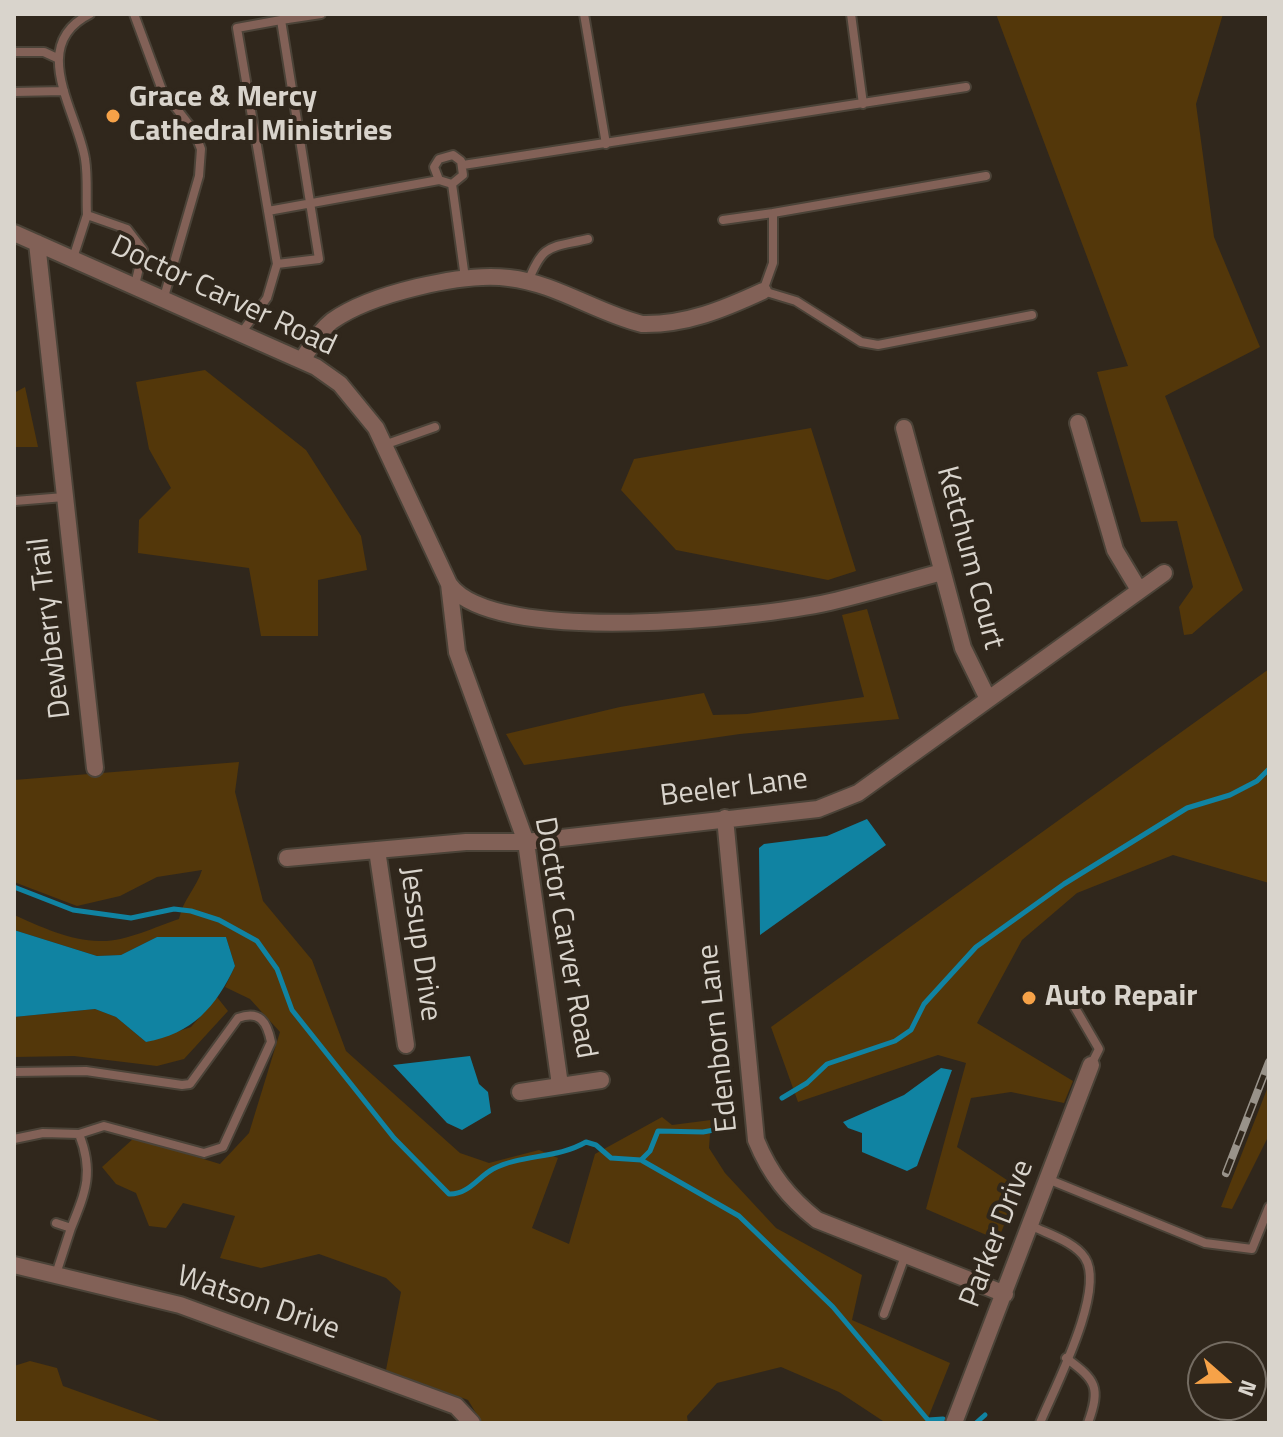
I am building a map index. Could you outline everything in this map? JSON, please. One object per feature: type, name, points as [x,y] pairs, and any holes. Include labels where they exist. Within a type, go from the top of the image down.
[{"type":"street","name":"Doctor Carver Road","points":[[14,233],[302,360],[340,384],[361,406],[384,445],[449,584],[457,652],[526,842],[560,1085]]},
{"type":"street","name":"Dewberry Trail","points":[[37,243],[95,768]]},
{"type":"street","points":[[302,360],[320,334],[336,319],[389,296],[465,280],[509,278],[528,282],[642,324],[661,324],[711,314],[763,291]]},
{"type":"street","points":[[1078,423],[1110,537],[1139,590]]},
{"type":"street","name":"Ketchum Court","points":[[904,428],[969,666],[988,699]]},
{"type":"street","points":[[449,584],[466,602],[539,620],[668,621],[723,618],[828,603],[942,572]]},
{"type":"street","name":"Beeler Lane","points":[[287,858],[466,842],[526,842],[818,809],[834,804],[858,793],[1164,573]]},
{"type":"street","name":"Edenborn Lane","points":[[725,818],[756,1140],[769,1170],[791,1199],[817,1220],[1005,1294]]},
{"type":"street","name":"Jessup Drive","points":[[377,850],[406,1045]]},
{"type":"street","name":"Parker Drive","points":[[954,1423],[1050,1180],[1091,1065]]},
{"type":"street","points":[[520,1092],[601,1080]]},
{"type":"street","name":"Watson Drive","points":[[14,1265],[109,1285],[215,1317],[456,1406],[472,1423]]},
{"type":"lane","points":[[73,258],[87,215],[85,159],[57,58],[66,37],[90,14]]},
{"type":"lane","points":[[134,14],[162,90],[194,131],[201,149],[199,176],[164,297]]},
{"type":"lane","points":[[242,332],[267,298],[277,264],[237,28],[321,14]]},
{"type":"lane","points":[[584,14],[606,144]]},
{"type":"lane","points":[[851,14],[863,104]]},
{"type":"lane","points":[[277,264],[319,259],[281,20]]},
{"type":"lane","points":[[14,52],[44,52],[57,58]]},
{"type":"lane","points":[[463,165],[966,87]]},
{"type":"lane","points":[[14,92],[64,91]]},
{"type":"lane","points":[[439,180],[434,167],[443,156],[457,157],[463,165],[463,175],[452,184]]},
{"type":"lane","points":[[723,220],[986,176]]},
{"type":"lane","points":[[268,211],[439,180],[452,184]]},
{"type":"lane","points":[[452,184],[465,280]]},
{"type":"lane","points":[[773,213],[773,263],[763,291],[796,301],[861,342],[878,345],[1032,315]]},
{"type":"lane","points":[[87,215],[127,229],[143,250],[135,285]]},
{"type":"lane","points":[[528,282],[538,256],[549,248],[588,239]]},
{"type":"lane","points":[[384,445],[435,427]]},
{"type":"lane","points":[[15,501],[64,497]]},
{"type":"lane","points":[[1074,1006],[1099,1049],[1091,1065]]},
{"type":"lane","points":[[14,1072],[86,1071],[182,1085],[190,1084],[238,1018],[249,1014],[260,1017],[267,1025],[271,1042],[223,1147],[204,1153],[104,1126],[79,1134],[43,1133],[14,1139]]},
{"type":"lane","points":[[56,1274],[88,1179],[89,1158],[79,1134]]},
{"type":"lane","points":[[1050,1180],[1205,1243],[1252,1249],[1269,1207]]},
{"type":"lane","points":[[56,1223],[71,1228]]},
{"type":"lane","points":[[1032,1226],[1075,1248],[1085,1257],[1092,1274],[1088,1302],[1040,1423]]},
{"type":"lane","points":[[884,1314],[905,1256]]},
{"type":"lane","points":[[1066,1358],[1088,1374],[1095,1387],[1097,1400],[1088,1423]]},
{"type":"shaded area","points":[[996,14],[1223,14],[1196,104],[1214,237],[1260,347],[1165,396],[1243,590],[1192,634],[1184,635],[1179,607],[1193,587],[1177,521],[1141,522],[1097,372],[1128,366]]},
{"type":"shaded area","points":[[205,370],[306,450],[361,536],[367,570],[318,580],[318,636],[261,636],[249,568],[138,553],[139,520],[171,488],[149,449],[136,382]]},
{"type":"shaded area","points":[[25,387],[38,447],[14,447],[14,393]]},
{"type":"shaded area","points":[[811,428],[856,571],[828,580],[676,550],[621,490],[634,459]]},
{"type":"shaded area","points":[[867,609],[899,719],[740,734],[524,765],[506,734],[620,707],[704,693],[713,715],[747,714],[864,697],[842,615]]},
{"type":"shaded area","points":[[1269,669],[1269,883],[1173,855],[1077,893],[1022,940],[977,1023],[1073,1081],[1064,1103],[1011,1092],[971,1098],[957,1147],[1019,1188],[998,1240],[926,1209],[966,1063],[938,1055],[798,1102],[771,1027]]},
{"type":"shaded area","points":[[239,762],[235,792],[263,901],[312,960],[346,1051],[460,1153],[489,1163],[539,1150],[558,1158],[532,1228],[569,1244],[595,1154],[662,1117],[672,1125],[711,1120],[709,1148],[725,1173],[776,1228],[862,1275],[852,1320],[950,1363],[926,1423],[886,1423],[839,1392],[781,1367],[717,1383],[687,1416],[688,1423],[482,1423],[468,1400],[386,1370],[401,1292],[386,1278],[319,1254],[261,1268],[220,1258],[235,1216],[183,1203],[166,1228],[149,1226],[136,1193],[116,1184],[102,1167],[134,1138],[220,1164],[249,1133],[280,1032],[250,999],[225,987],[235,966],[226,937],[157,937],[121,955],[97,956],[14,930],[14,915],[55,932],[88,940],[109,941],[140,933],[179,919],[202,870],[157,877],[120,896],[77,906],[14,882],[14,780]]},
{"type":"shaded area","points":[[217,997],[228,1011],[184,1059],[157,1066],[74,1056],[14,1057],[14,1017],[95,1009],[116,1017],[146,1042],[191,1027]]},
{"type":"shaded area","points":[[1269,1084],[1269,1135],[1232,1209],[1221,1207]]},
{"type":"shaded area","points":[[30,1361],[57,1368],[63,1386],[166,1423],[14,1423],[14,1366]]},
{"type":"water","points":[[867,819],[886,845],[760,935],[759,848],[764,844],[827,836]]},
{"type":"water","points":[[14,930],[97,956],[121,955],[157,937],[226,937],[235,966],[220,994],[201,1016],[177,1033],[146,1042],[116,1017],[95,1009],[14,1017]]},
{"type":"water","points":[[470,1056],[479,1084],[488,1092],[491,1113],[462,1130],[447,1123],[393,1065]]},
{"type":"water","points":[[941,1068],[952,1070],[917,1166],[907,1171],[862,1152],[862,1133],[848,1128],[843,1122],[904,1095]]},
{"type":"waterway","points":[[782,1098],[807,1083],[827,1064],[895,1041],[911,1030],[924,1004],[976,947],[1064,884],[1187,808],[1230,795],[1257,781],[1269,769]]},
{"type":"waterway","points":[[14,887],[73,910],[131,918],[174,909],[191,911],[219,920],[257,941],[277,969],[292,1010],[394,1138],[449,1194],[462,1192],[504,1164],[563,1151],[586,1142],[596,1145],[611,1158],[641,1160],[739,1216],[833,1307],[928,1420],[943,1419]]},
{"type":"waterway","points":[[641,1160],[650,1151],[658,1131],[703,1132],[725,1128]]},
{"type":"waterway","points":[[976,1423],[985,1415]]},
{"type":"railway","points":[[1226,1173],[1269,1062]]},
{"type":"place","name":"Grace & Mercy Cathedral Ministries","points":[[113,116]]},
{"type":"place","name":"Auto Repair","points":[[1029,998]]}]
